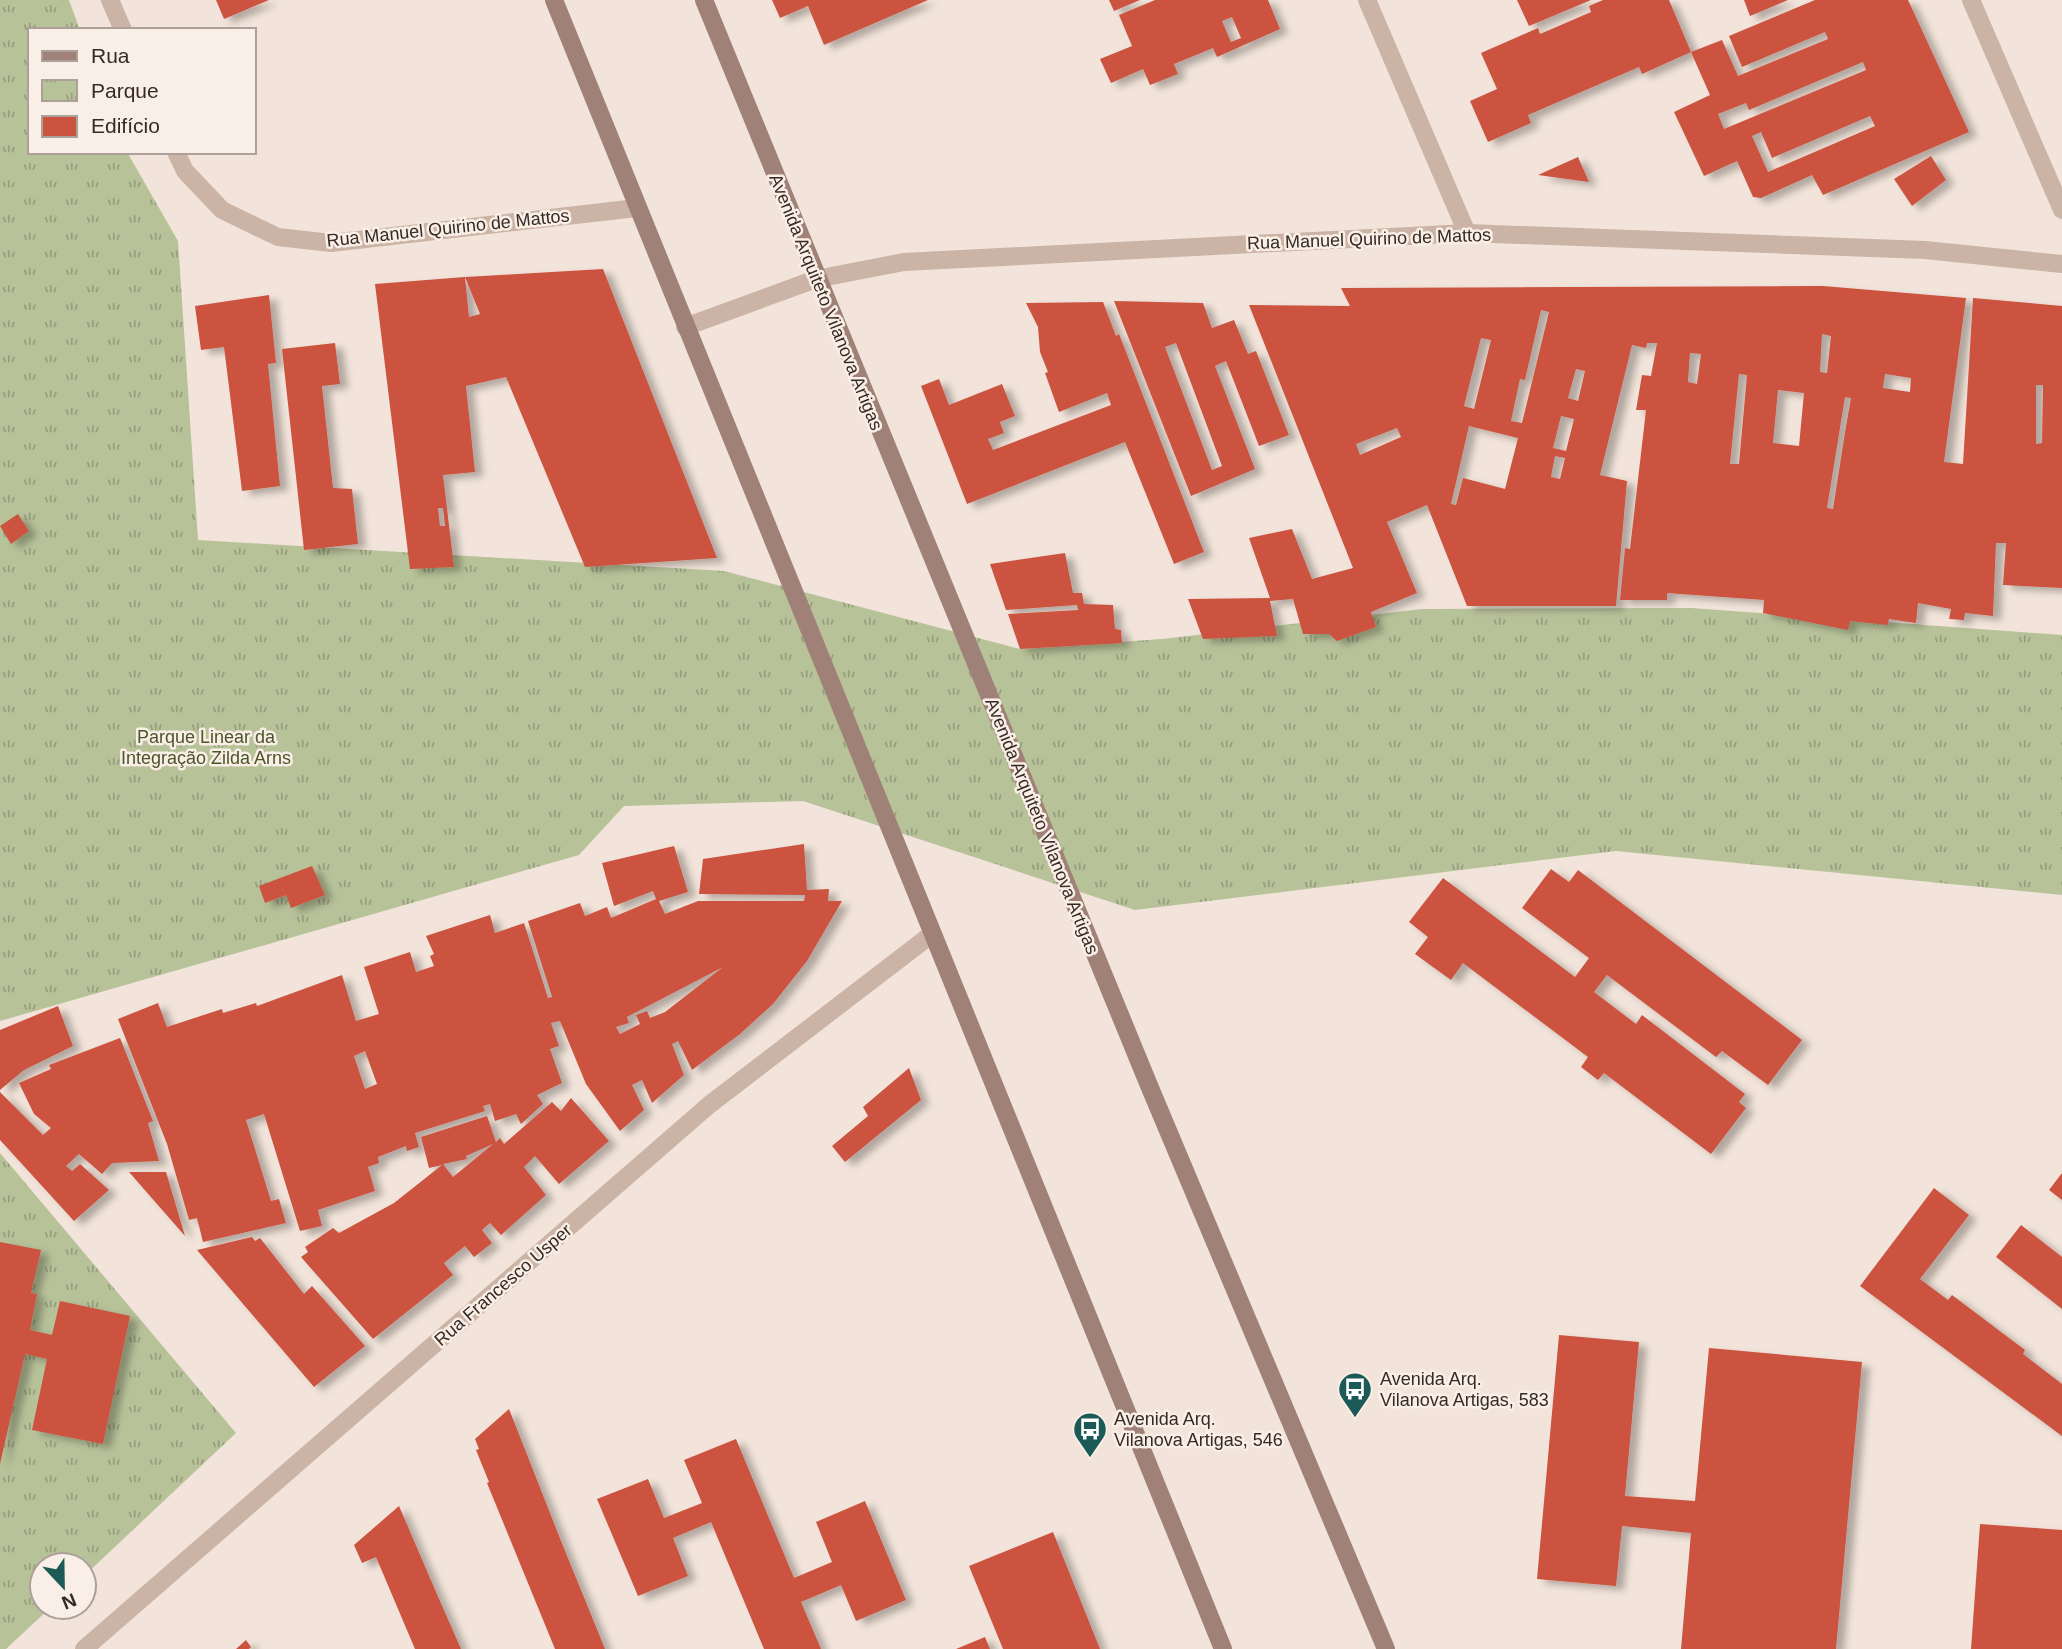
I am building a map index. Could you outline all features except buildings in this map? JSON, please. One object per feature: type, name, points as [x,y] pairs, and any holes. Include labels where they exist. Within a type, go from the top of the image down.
[{"type":"main road","points":[[554,0],[1223,1649]]},
{"type":"main road","name":"Avenida Arquiteto Vilanova Artigas","points":[[704,0],[1142,1071],[1386,1649]]},
{"type":"street","points":[[110,0],[122,28]]},
{"type":"street","points":[[1367,0],[1467,233]]},
{"type":"street","points":[[1971,0],[2062,211]]},
{"type":"street","name":"Rua Manuel Quirino de Mattos","points":[[177,154],[185,171],[222,210],[278,237],[331,243],[637,208]]},
{"type":"street","name":"Rua Manuel Quirino de Mattos","points":[[685,327],[816,279],[904,262],[1467,233],[1925,250],[2062,264]]},
{"type":"street","name":"Rua Francesco Usper","points":[[85,1649],[709,1105],[932,934]]},
{"type":"green space","name":"Parque Linear da Integração Zilda Arns","points":[[0,0],[69,0],[79,28],[28,28],[28,154],[128,154],[178,241],[198,540],[724,571],[1020,649],[1162,639],[1422,609],[1692,608],[2062,635],[2062,895],[1616,851],[1135,910],[803,801],[624,806],[579,855],[0,1021]]},
{"type":"green space","points":[[0,1153],[236,1433],[98,1563],[98,1551],[28,1551],[28,1621],[36,1621],[6,1649],[0,1649]]},
{"type":"place","name":"Avenida Arq. Vilanova Artigas, 583","points":[[1355,1419]]},
{"type":"place","name":"Avenida Arq. Vilanova Artigas, 546","points":[[1090,1459]]}]
